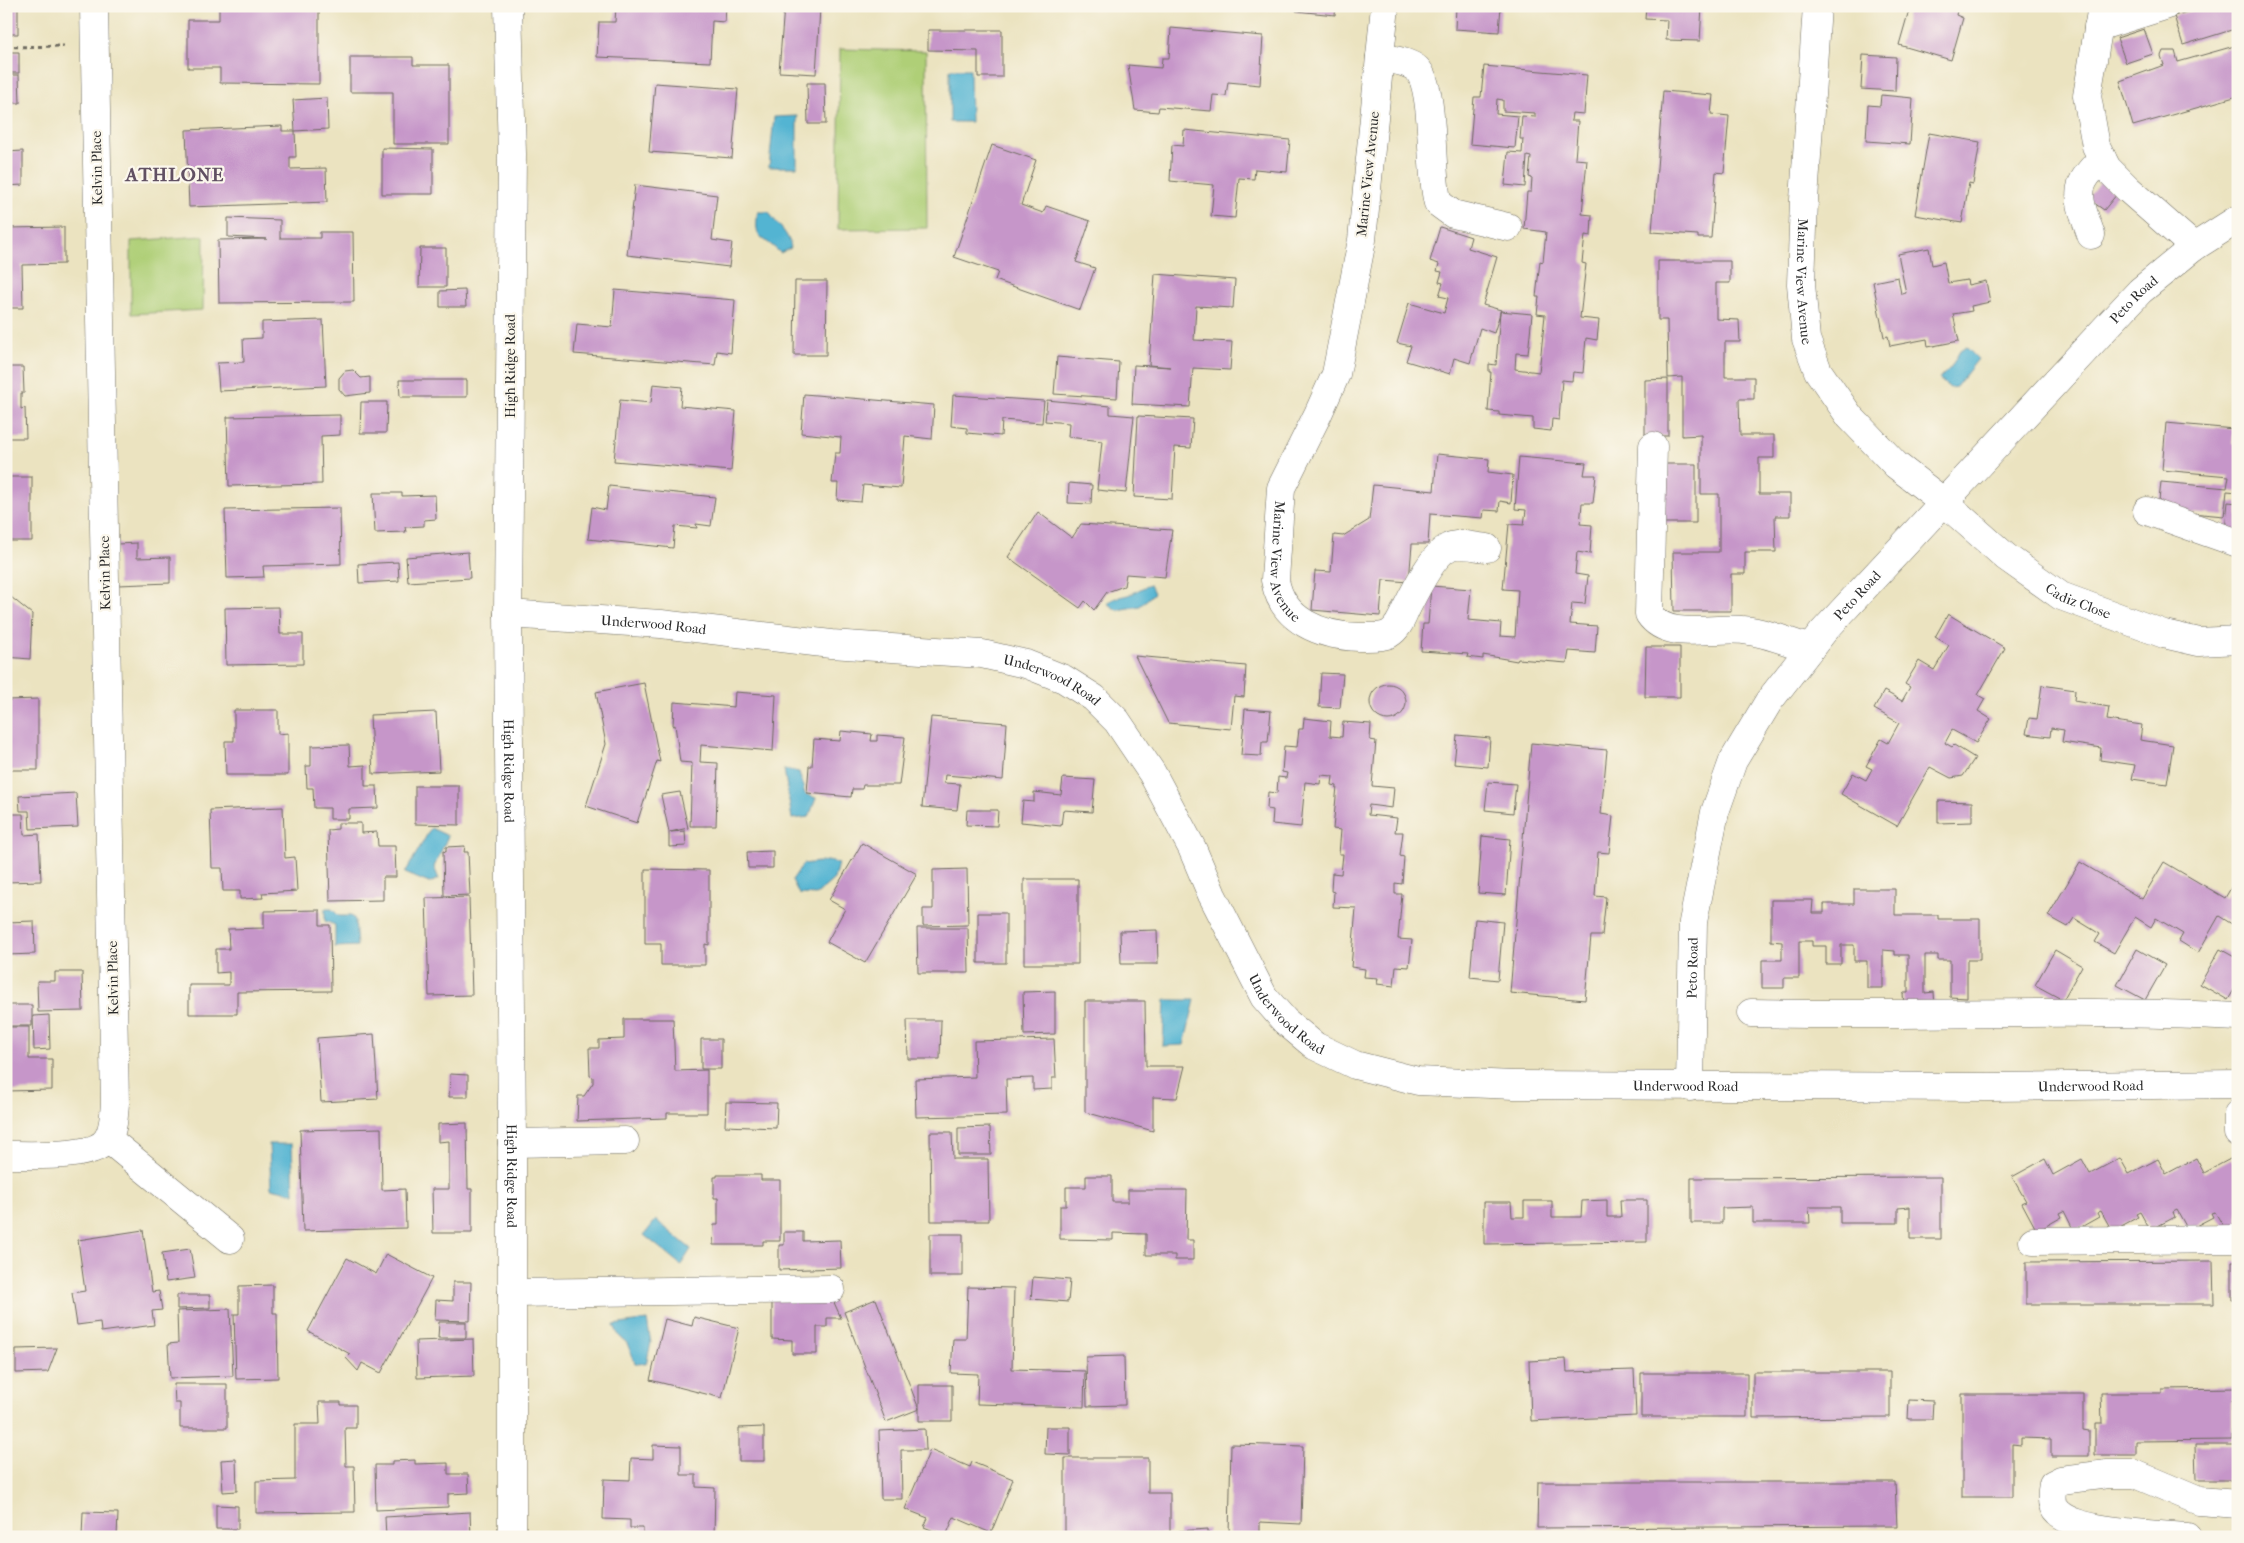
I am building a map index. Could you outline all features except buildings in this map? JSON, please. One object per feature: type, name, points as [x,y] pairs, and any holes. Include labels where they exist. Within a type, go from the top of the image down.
[{"type":"street","name":"Kelvin Place","points":[[94,6],[115,1103],[108,1139]]},
{"type":"street","name":"High Ridge Road","points":[[508,6],[512,154],[508,614],[512,1142],[512,1537]]},
{"type":"street","name":"Marine View Avenue","points":[[1384,6],[1362,240],[1336,374],[1280,488],[1275,580],[1282,603],[1296,617],[1313,628],[1335,635],[1368,637],[1388,635],[1398,626],[1416,588],[1441,552],[1459,545],[1487,548]]},
{"type":"street","name":"Marine View Avenue","points":[[1818,6],[1804,200],[1801,284],[1806,339],[1818,371],[1850,417],[1896,465],[1945,503]]},
{"type":"street","points":[[2165,6],[2100,16],[2087,96],[2092,128],[2107,168],[2194,247]]},
{"type":"street","points":[[1380,57],[1406,63],[1421,74],[1428,107],[1438,203],[1453,214],[1508,227]]},
{"type":"street","points":[[2091,235],[2081,201],[2080,188],[2084,180],[2102,158]]},
{"type":"street","name":"Peto Road","points":[[1690,1087],[1693,922],[1715,812],[1733,760],[1769,700],[1823,632],[1945,503],[2140,291],[2194,247],[2238,219]]},
{"type":"street","points":[[1653,446],[1648,614],[1654,621],[1667,628],[1680,630],[1744,630],[1810,649]]},
{"type":"street","name":"Cadiz Close","points":[[1945,503],[2006,557],[2061,596],[2164,634],[2199,642],[2238,640]]},
{"type":"street","points":[[2147,511],[2238,543]]},
{"type":"street","name":"Underwood Road","points":[[508,614],[661,624],[831,644],[982,654],[1026,664],[1064,679],[1094,698],[1117,721],[1152,773],[1192,848],[1212,896],[1264,997],[1284,1021],[1315,1046],[1355,1065],[1418,1081],[1514,1085],[2000,1087],[2238,1084]]},
{"type":"street","points":[[1751,1013],[1832,1015],[2158,1013],[2238,1017]]},
{"type":"street","points":[[2238,1114],[2238,1133]]},
{"type":"street","points":[[6,1155],[81,1152],[96,1148],[108,1139],[230,1239]]},
{"type":"street","points":[[512,1142],[625,1141]]},
{"type":"street","points":[[2033,1241],[2238,1240]]},
{"type":"street","points":[[512,1293],[831,1289]]},
{"type":"street","points":[[2187,1537],[2092,1527],[2075,1523],[2058,1514],[2052,1505],[2053,1484],[2061,1480],[2108,1474],[2135,1474],[2199,1501],[2238,1504]]},
{"type":"path","points":[[6,47],[95,46]]},
{"type":"green space","points":[[840,49],[926,51],[927,228],[838,229]]},
{"type":"green space","points":[[204,236],[203,310],[131,314],[131,241]]},
{"type":"water","points":[[950,69],[970,69],[971,122],[950,122]]},
{"type":"water","points":[[797,116],[797,167],[769,167],[774,117]]},
{"type":"water","points":[[758,212],[769,212],[785,233],[791,248],[780,253],[760,236],[757,228]]},
{"type":"water","points":[[1966,347],[1978,359],[1956,387],[1950,388],[1939,379],[1951,367],[1960,351]]},
{"type":"water","points":[[1150,585],[1154,593],[1140,606],[1117,610],[1108,604],[1113,599],[1131,594]]},
{"type":"water","points":[[784,769],[799,772],[805,794],[816,798],[809,817],[792,819]]},
{"type":"water","points":[[431,828],[448,836],[434,867],[439,879],[429,883],[405,873]]},
{"type":"water","points":[[827,861],[838,863],[834,879],[816,895],[799,894],[792,880],[803,864]]},
{"type":"water","points":[[325,909],[332,909],[339,916],[352,916],[355,920],[357,946],[335,947],[335,925],[325,921]]},
{"type":"water","points":[[1165,1000],[1195,1000],[1184,1045],[1163,1046]]},
{"type":"water","points":[[269,1144],[292,1144],[294,1193],[271,1188]]},
{"type":"water","points":[[656,1220],[691,1249],[681,1265],[644,1235]]},
{"type":"water","points":[[647,1320],[651,1343],[646,1364],[635,1363],[627,1343],[619,1336],[614,1325]]},
{"type":"district","name":"ATHLONE","points":[[175,175]]}]
